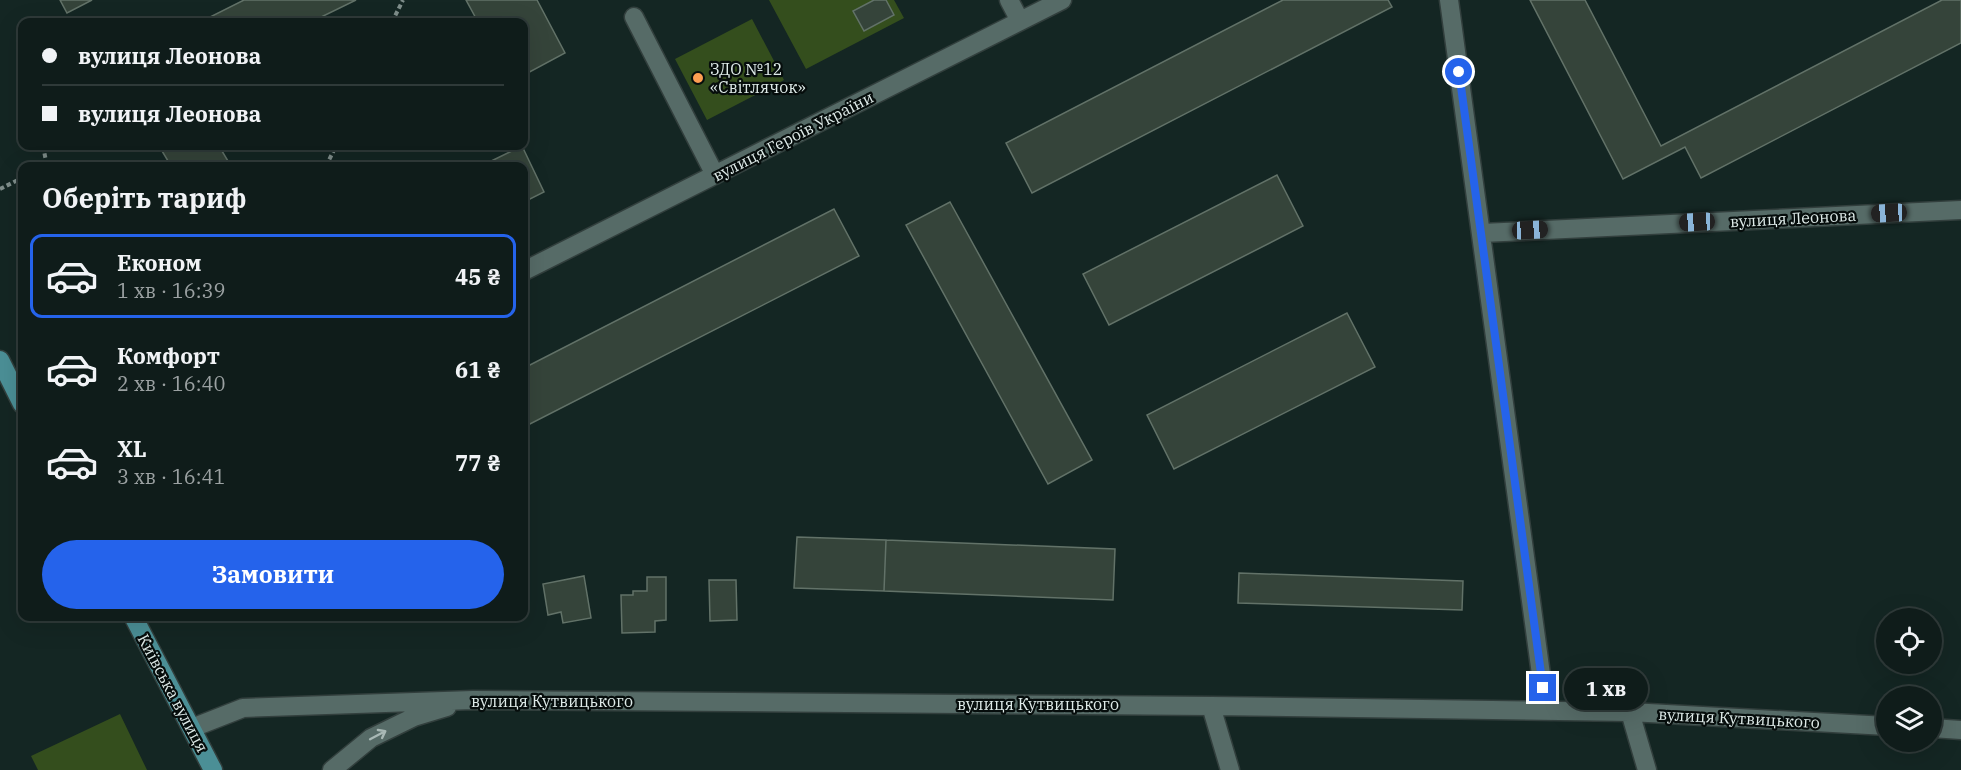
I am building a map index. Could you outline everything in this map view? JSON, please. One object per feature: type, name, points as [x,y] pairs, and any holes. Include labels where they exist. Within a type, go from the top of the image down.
[{"type":"main road","points":[[0,360],[18,396]]},
{"type":"main road","name":"Київська вулиця","points":[[136,621],[213,770]]},
{"type":"street","points":[[1009,0],[1020,21]]},
{"type":"street","name":"вулиця Героїв України","points":[[528,270],[1062,0]]},
{"type":"street","points":[[1449,0],[1546,711]]},
{"type":"street","points":[[634,17],[715,175]]},
{"type":"street","name":"вулиця Леонова","points":[[1482,233],[1961,210]]},
{"type":"street","points":[[332,770],[371,738],[414,717],[473,700]]},
{"type":"street","name":"вулиця Кутвицького","points":[[192,728],[243,708],[473,700],[1630,712],[1876,725]]},
{"type":"street","points":[[1211,706],[1230,770]]},
{"type":"street","points":[[1630,712],[1647,770]]},
{"type":"street","points":[[1942,728],[1961,729]]},
{"type":"path","points":[[394,18],[403,0]]},
{"type":"path","points":[[0,189],[18,180]]},
{"type":"green space","points":[[769,0],[894,0],[904,18],[806,69]]},
{"type":"green space","points":[[752,19],[784,80],[707,120],[675,59]]},
{"type":"green space","points":[[120,714],[147,770],[38,770],[31,756]]},
{"type":"building","points":[[60,0],[92,0],[67,13]]},
{"type":"building","points":[[244,0],[356,0],[319,18],[210,17]]},
{"type":"building","points":[[466,0],[537,0],[565,53],[528,73],[528,18],[476,18]]},
{"type":"building","points":[[874,0],[886,0],[894,15],[864,31],[853,11]]},
{"type":"building","points":[[1283,0],[1388,0],[1392,7],[1032,193],[1006,143]]},
{"type":"building","points":[[1530,0],[1585,0],[1661,146],[1942,0],[1961,0],[1961,43],[1701,178],[1685,147],[1623,179]]},
{"type":"building","points":[[161,150],[221,150],[229,162],[169,162]]},
{"type":"building","points":[[514,150],[524,150],[544,192],[528,200],[528,162],[489,162]]},
{"type":"building","points":[[1277,175],[1303,226],[1109,325],[1083,274]]},
{"type":"building","points":[[950,202],[1092,460],[1048,484],[906,225]]},
{"type":"building","points":[[834,209],[859,256],[528,425],[528,366]]},
{"type":"building","points":[[1347,313],[1375,367],[1174,469],[1147,415]]},
{"type":"building","points":[[797,537],[886,540],[884,591],[794,588]]},
{"type":"building","points":[[886,540],[1115,549],[1113,600],[884,591]]},
{"type":"building","points":[[1239,573],[1463,581],[1462,610],[1238,603]]},
{"type":"building","points":[[584,576],[591,618],[563,623],[561,612],[548,615],[543,584]]},
{"type":"building","points":[[647,577],[666,577],[666,620],[655,621],[655,632],[622,633],[621,595],[633,595],[633,591],[647,591]]},
{"type":"building","points":[[709,580],[736,580],[737,620],[710,621]]},
{"type":"place","name":"ЗДО №12 «Світлячок»","points":[[698,78]]},
{"type":"route","points":[[1459,72],[1543,688]]}]
